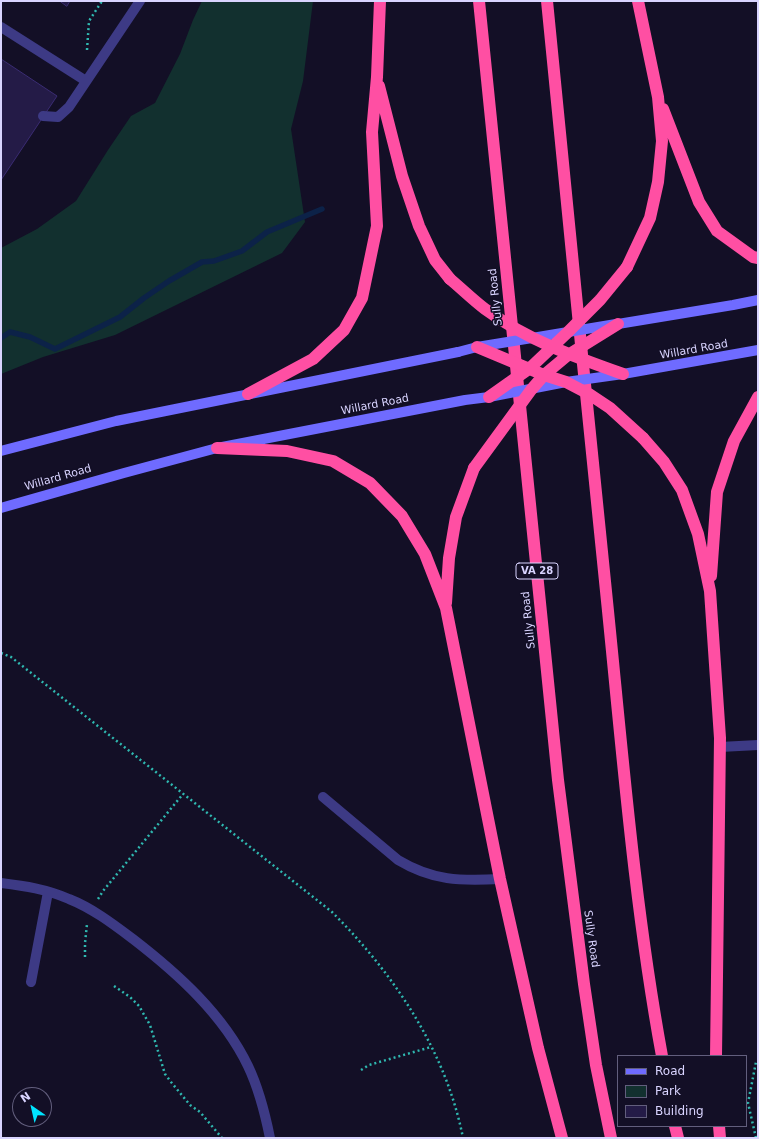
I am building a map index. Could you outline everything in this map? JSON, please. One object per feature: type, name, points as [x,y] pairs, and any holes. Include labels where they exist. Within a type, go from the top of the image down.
[{"type":"highway","points":[[248,394],[313,360],[344,330],[362,298],[377,226],[372,132],[380,1]]},
{"type":"highway","name":"Sully Road","points":[[479,1],[555,749],[570,880],[596,1064],[611,1138]]},
{"type":"highway","points":[[547,1],[621,740],[645,957],[662,1055]]},
{"type":"highway","points":[[489,397],[530,368],[600,300],[627,267],[650,218],[658,182],[662,141],[658,97],[638,1]]},
{"type":"highway","points":[[376,78],[402,176],[419,226],[435,260],[450,279],[485,309],[532,338],[568,355],[623,374]]},
{"type":"highway","points":[[658,97],[699,202],[717,231],[753,257],[758,258]]},
{"type":"highway","points":[[446,608],[449,558],[456,517],[474,468],[531,390],[544,375],[568,355],[618,324]]},
{"type":"highway","points":[[477,347],[544,375],[566,382],[589,394],[610,408],[643,438],[664,462],[682,490],[698,534],[710,591]]},
{"type":"highway","points":[[716,1055],[720,747],[710,591],[717,492],[734,441],[758,397]]},
{"type":"highway","points":[[217,448],[287,450],[333,460],[370,483],[402,516],[425,554],[446,608],[500,879],[538,1048],[562,1138]]},
{"type":"highway","points":[[675,1127],[678,1138]]},
{"type":"highway","points":[[719,1127],[720,1138]]},
{"type":"main road","points":[[1,452],[116,421],[477,347],[758,300]]},
{"type":"main road","name":"Willard Road","points":[[1,508],[217,448],[465,400],[531,390],[566,382],[637,372],[758,350]]},
{"type":"lane","points":[[43,116],[58,117],[69,107],[140,1]]},
{"type":"lane","points":[[1,27],[86,81]]},
{"type":"lane","points":[[720,747],[758,745]]},
{"type":"lane","points":[[323,797],[398,860],[409,866],[438,877],[454,880],[500,879]]},
{"type":"lane","points":[[1,883],[34,887],[70,899],[111,923],[156,957],[196,994],[220,1021],[239,1049],[251,1071],[264,1108],[270,1138]]},
{"type":"lane","points":[[32,982],[48,892]]},
{"type":"path","points":[[87,50],[89,20],[102,1]]},
{"type":"path","points":[[1,653],[11,657],[332,912],[349,929],[380,965],[421,1027],[444,1074],[463,1138]]},
{"type":"path","points":[[85,957],[87,922],[91,911],[103,891],[183,794]]},
{"type":"path","points":[[114,986],[130,997],[139,1006],[150,1025],[165,1074],[190,1105],[200,1112],[222,1138]]},
{"type":"path","points":[[361,1070],[369,1065],[431,1047]]},
{"type":"path","points":[[756,1062],[748,1103],[756,1138]]},
{"type":"green space","points":[[202,1],[313,1],[303,81],[291,129],[305,222],[282,253],[115,335],[43,357],[1,374],[1,248],[37,229],[76,201],[131,116],[155,103],[180,54]]},
{"type":"building","points":[[60,1],[70,1],[67,6]]},
{"type":"building","points":[[1,59],[57,96],[1,180]]},
{"type":"waterway","points":[[1,338],[10,332],[30,337],[55,349],[120,317],[169,281],[202,262],[214,261],[242,251],[267,232],[322,209]]}]
